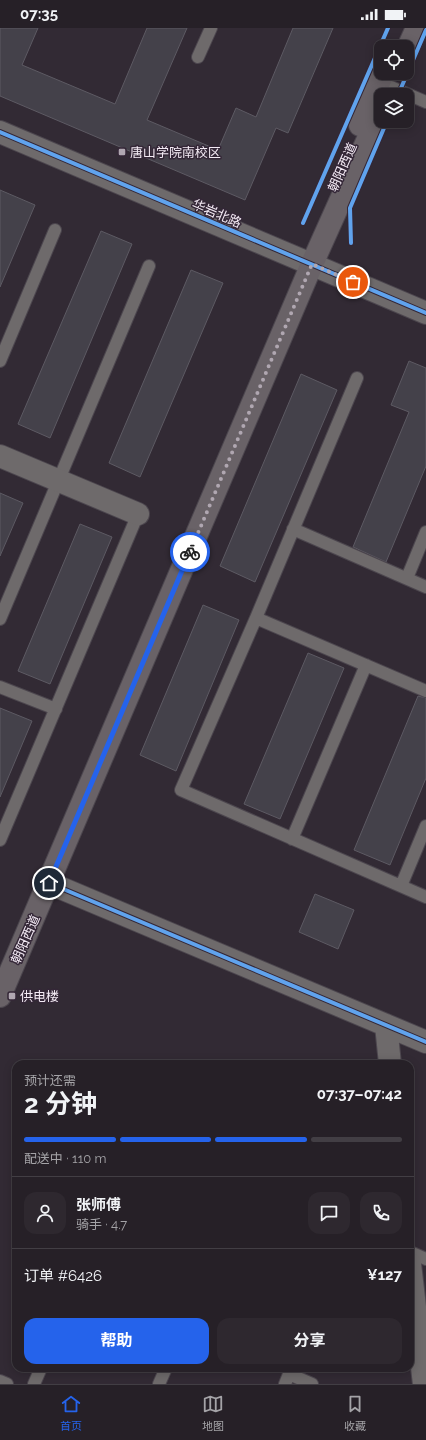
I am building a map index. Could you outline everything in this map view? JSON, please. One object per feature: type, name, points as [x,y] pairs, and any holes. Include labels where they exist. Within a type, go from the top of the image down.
[{"type":"main road","points":[[397,40],[402,28]]},
{"type":"main road","points":[[412,40],[417,28]]},
{"type":"main road","name":"朝阳西道","points":[[312,264],[316,227],[388,81]]},
{"type":"main road","name":"朝阳西道","points":[[0,996],[5,972],[49,883],[312,264],[374,126]]},
{"type":"street","name":"华岩北路","points":[[0,132],[312,264],[424,308]]},
{"type":"street","points":[[0,456],[138,514]]},
{"type":"street","points":[[49,883],[426,1042]]},
{"type":"street","points":[[386,1026],[390,1060]]},
{"type":"street","points":[[414,1298],[424,1384]]},
{"type":"lane","points":[[198,57],[211,28]]},
{"type":"lane","points":[[388,81],[426,102]]},
{"type":"lane","points":[[0,361],[55,230]]},
{"type":"lane","points":[[0,619],[149,266]]},
{"type":"lane","points":[[357,378],[256,618],[180,790],[426,897]]},
{"type":"lane","points":[[0,840],[138,514]]},
{"type":"lane","points":[[293,530],[426,587]]},
{"type":"lane","points":[[407,578],[426,532]]},
{"type":"lane","points":[[256,618],[426,691]]},
{"type":"lane","points":[[292,839],[366,665]]},
{"type":"lane","points":[[0,686],[56,709]]},
{"type":"lane","points":[[401,886],[426,826]]},
{"type":"lane","points":[[414,1254],[426,1259]]},
{"type":"lane","points":[[34,1384],[39,1372]]},
{"type":"lane","points":[[159,1384],[164,1372]]},
{"type":"lane","points":[[285,1384],[289,1374],[312,1384]]},
{"type":"lane","points":[[0,1381],[7,1384]]},
{"type":"building","points":[[0,28],[38,28],[22,65],[115,104],[147,28],[187,28],[147,120],[218,150],[236,108],[256,117],[293,28],[333,28],[288,133],[276,128],[245,200],[0,96]]},
{"type":"building","points":[[0,190],[35,205],[0,287]]},
{"type":"building","points":[[101,231],[132,244],[50,438],[18,424]]},
{"type":"building","points":[[191,270],[223,283],[140,477],[109,463]]},
{"type":"building","points":[[409,361],[426,368],[426,466],[386,562],[353,547],[409,412],[391,405]]},
{"type":"building","points":[[301,374],[337,390],[255,582],[220,566]]},
{"type":"building","points":[[0,493],[23,503],[0,556]]},
{"type":"building","points":[[80,524],[112,537],[50,684],[18,671]]},
{"type":"building","points":[[203,605],[239,620],[176,771],[140,755]]},
{"type":"building","points":[[308,653],[344,668],[280,819],[244,804]]},
{"type":"building","points":[[418,696],[426,698],[426,778],[390,865],[354,850]]},
{"type":"building","points":[[0,708],[32,721],[0,797]]},
{"type":"building","points":[[315,894],[354,910],[338,949],[299,932]]},
{"type":"cycle path","points":[[303,223],[388,28]]},
{"type":"cycle path","points":[[401,88],[426,30]]},
{"type":"cycle path","points":[[351,243],[350,208],[384,128]]},
{"type":"cycle path","points":[[0,132],[426,313]]},
{"type":"cycle path","points":[[49,883],[426,1042]]},
{"type":"way so far","points":[[190,552],[312,264],[353,282]]},
{"type":"place","name":"唐山学院南校区","points":[[122,152]]},
{"type":"place","name":"供电楼","points":[[12,996]]},
{"type":"route","points":[[49,883],[190,552]]}]
